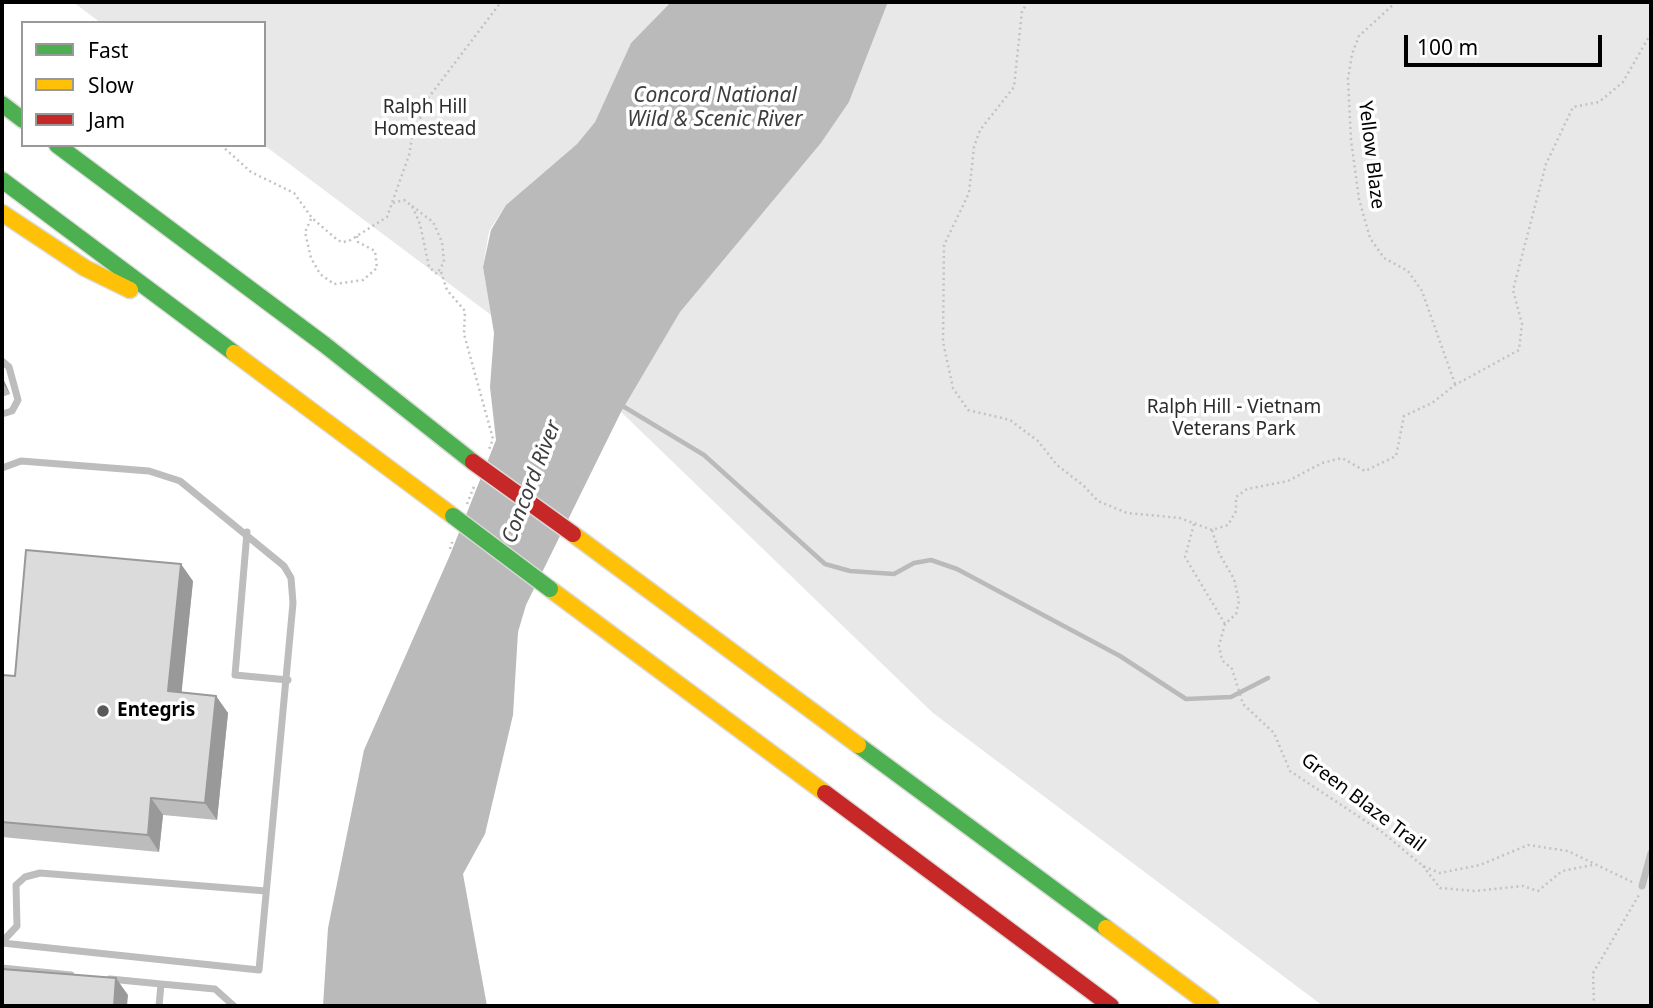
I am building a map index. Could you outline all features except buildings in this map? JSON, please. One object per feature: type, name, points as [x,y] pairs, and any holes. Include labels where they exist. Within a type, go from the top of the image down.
[{"type":"highway","points":[[2,104],[21,118]]},
{"type":"highway","points":[[60,147],[325,345],[478,467],[573,534],[1210,1006]]},
{"type":"highway","points":[[2,180],[185,317],[458,514],[550,589],[1111,1006]]},
{"type":"highway","points":[[2,213],[85,268],[185,317]]},
{"type":"lane","points":[[2,361],[9,367],[18,400],[12,411],[2,414]]},
{"type":"lane","points":[[2,468],[20,461],[149,471],[180,481],[247,532],[284,566],[291,579],[293,603],[288,680],[259,970],[2,943]]},
{"type":"lane","points":[[247,532],[234,674],[288,680]]},
{"type":"lane","points":[[1642,886],[1651,853]]},
{"type":"lane","points":[[2,943],[17,926],[16,885],[25,877],[40,873],[266,891]]},
{"type":"lane","points":[[2,968],[81,976]]},
{"type":"lane","points":[[95,977],[215,989],[234,1006]]},
{"type":"lane","points":[[159,1006],[161,984]]},
{"type":"path","points":[[223,147],[251,172],[294,193],[312,218],[341,242],[357,236],[387,217],[412,138],[429,97],[501,2]]},
{"type":"path","points":[[1028,2],[1022,11],[1014,87],[980,130],[974,147],[969,193],[944,245],[943,342],[953,388],[968,410],[1010,420],[1029,434],[1057,466],[1084,486],[1098,502],[1126,513],[1180,518],[1212,530],[1228,525],[1236,511],[1236,497],[1247,489],[1289,481],[1322,463],[1342,458],[1365,471],[1396,456],[1404,416],[1432,403],[1455,385],[1519,350],[1522,324],[1513,290],[1546,163],[1573,107],[1599,102],[1623,82],[1651,33]]},
{"type":"path","name":"Yellow Blaze","points":[[1396,2],[1359,36],[1352,54],[1349,91],[1359,199],[1370,238],[1384,258],[1408,271],[1422,291],[1455,385]]},
{"type":"path","points":[[393,203],[404,200],[423,212],[437,227],[444,248],[441,271],[447,290],[465,311],[464,334],[493,439],[458,514]]},
{"type":"path","points":[[412,206],[420,224],[429,267],[433,272],[441,271]]},
{"type":"path","points":[[312,218],[306,232],[311,258],[320,275],[334,284],[363,280],[377,268],[375,251],[358,242],[357,236]]},
{"type":"path","points":[[1194,524],[1185,557],[1225,624]]},
{"type":"path","name":"Green Blaze Trail","points":[[1212,530],[1219,553],[1234,579],[1239,601],[1236,614],[1225,624],[1219,646],[1222,660],[1232,669],[1243,704],[1275,733],[1290,771],[1382,832],[1423,866],[1440,873],[1459,871],[1528,845],[1568,851],[1592,865],[1642,886]]},
{"type":"path","points":[[450,549],[454,537]]},
{"type":"path","points":[[1423,866],[1440,888],[1475,891],[1522,886],[1538,891],[1562,871],[1592,865]]},
{"type":"path","points":[[1594,1006],[1593,973],[1610,940],[1629,916],[1642,886]]},
{"type":"green space","name":"Ralph Hill Homestead","points":[[73,2],[671,2],[631,43],[595,122],[577,144],[506,205],[489,231],[483,267],[491,315],[266,146],[266,21],[98,21]]},
{"type":"green space","name":"Ralph Hill - Vietnam Veterans Park","points":[[888,2],[1651,2],[1651,1006],[1323,1006],[933,713],[621,412],[680,311],[821,143],[849,102]]},
{"type":"water","points":[[671,2],[888,2],[849,102],[821,143],[680,312],[621,412],[526,605],[518,632],[513,715],[485,834],[463,874],[487,1006],[323,1006],[328,928],[364,750],[450,555],[496,440],[490,387],[494,333],[483,267],[491,230],[506,205],[577,144],[595,122],[631,43]]},
{"type":"waterway","points":[[621,405],[704,455],[825,564],[850,571],[894,574],[914,563],[931,560],[957,569],[1120,656],[1186,699],[1231,697],[1268,678]]},
{"type":"traffic: fast","points":[[2,104],[21,118]]},
{"type":"traffic: fast","points":[[60,147],[325,345],[473,462]]},
{"type":"traffic: fast","points":[[2,180],[234,353]]},
{"type":"traffic: fast","points":[[453,516],[550,589]]},
{"type":"traffic: fast","points":[[858,745],[1106,928]]},
{"type":"traffic: slow","points":[[2,213],[85,268],[130,290]]},
{"type":"traffic: slow","points":[[234,353],[453,516]]},
{"type":"traffic: slow","points":[[573,534],[858,745]]},
{"type":"traffic: slow","points":[[550,589],[825,793]]},
{"type":"traffic: slow","points":[[1106,928],[1211,1006]]},
{"type":"traffic: jam","points":[[473,462],[573,534]]},
{"type":"traffic: jam","points":[[825,793],[1111,1006]]},
{"type":"place","name":"Entegris","points":[[103,711]]},
{"type":"water label","name":"Concord National Wild & Scenic River","points":[[715,108]]},
{"type":"water label","name":"Concord River","points":[[532,482]]}]
